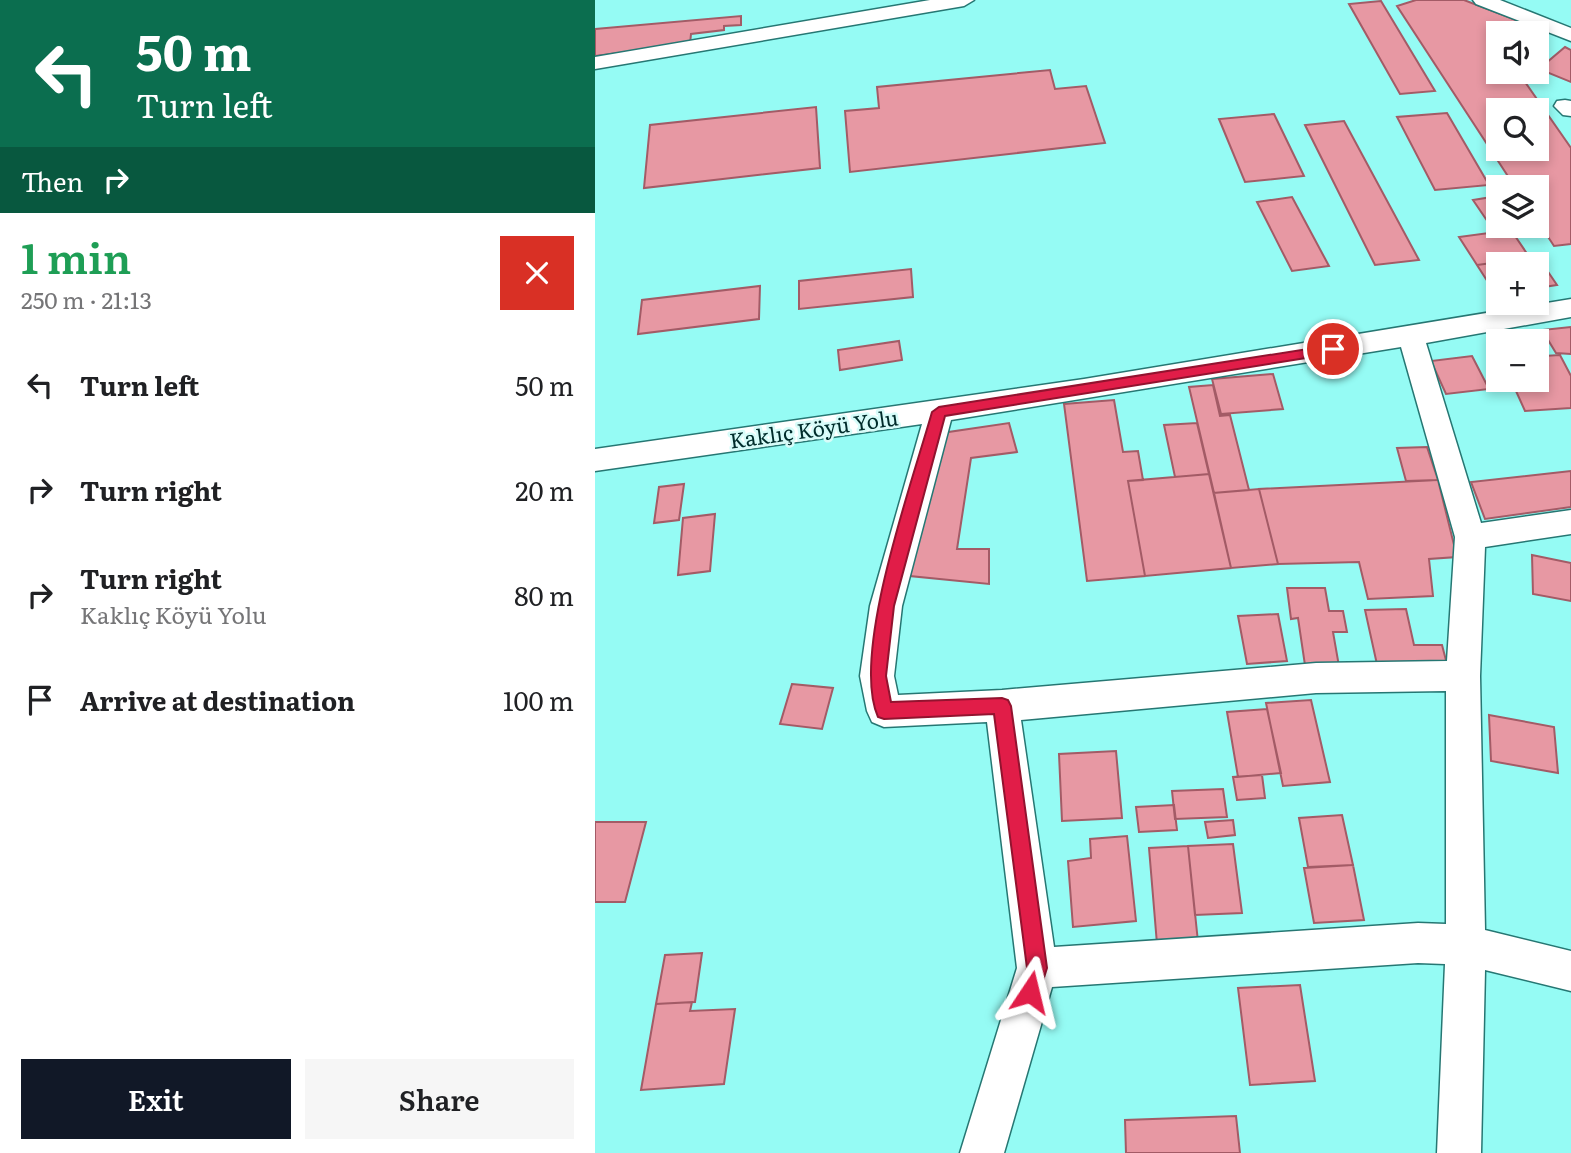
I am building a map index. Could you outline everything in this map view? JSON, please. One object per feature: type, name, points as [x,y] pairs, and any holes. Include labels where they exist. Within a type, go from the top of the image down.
[{"type":"street","points":[[595,63],[964,0]]},
{"type":"street","points":[[1483,0],[1571,35]]},
{"type":"street","name":"Kaklıç Köyü Yolu","points":[[595,460],[939,412],[1411,337],[1571,307]]},
{"type":"street","points":[[1411,337],[1470,537],[1463,676],[1466,945],[1459,1153]]},
{"type":"street","points":[[939,412],[886,606],[877,676],[884,711],[1002,706],[1315,678],[1463,676]]},
{"type":"street","points":[[1470,537],[1571,522]]},
{"type":"street","points":[[982,1153],[1037,968],[1002,706]]},
{"type":"street","points":[[1037,968],[1418,943],[1466,945],[1571,971]]},
{"type":"building","points":[[1416,0],[1464,0],[1519,21],[1486,21],[1486,84],[1526,84],[1536,98],[1486,98],[1486,143],[1397,6]]},
{"type":"building","points":[[1381,1],[1435,91],[1400,94],[1349,4]]},
{"type":"building","points":[[741,16],[741,25],[691,34],[690,44],[595,56],[595,29]]},
{"type":"building","points":[[1565,47],[1571,50],[1571,82],[1549,73],[1549,61]]},
{"type":"building","points":[[1050,70],[1055,89],[1086,86],[1105,143],[850,172],[845,111],[879,108],[877,87]]},
{"type":"building","points":[[816,107],[820,168],[644,188],[650,125]]},
{"type":"building","points":[[1447,113],[1486,180],[1486,185],[1435,190],[1397,117]]},
{"type":"building","points":[[1274,114],[1304,176],[1245,182],[1219,119]]},
{"type":"building","points":[[1549,116],[1571,148],[1571,244],[1554,246],[1549,238],[1549,175],[1507,175],[1498,161],[1549,161]]},
{"type":"building","points":[[1344,121],[1419,260],[1375,265],[1305,125]]},
{"type":"building","points":[[1292,197],[1329,266],[1292,271],[1257,202]]},
{"type":"building","points":[[1486,198],[1486,219],[1473,200]]},
{"type":"building","points":[[1486,233],[1486,238],[1516,238],[1526,252],[1486,252],[1486,264],[1477,265],[1459,237]]},
{"type":"building","points":[[1486,264],[1486,279],[1477,265]]},
{"type":"building","points":[[911,269],[913,297],[799,309],[799,281]]},
{"type":"building","points":[[1549,273],[1557,285],[1549,286]]},
{"type":"building","points":[[760,286],[759,319],[638,334],[642,300]]},
{"type":"building","points":[[1571,327],[1571,354],[1556,353],[1549,342],[1549,329]]},
{"type":"building","points":[[899,341],[902,360],[840,370],[838,350]]},
{"type":"building","points":[[1560,355],[1571,376],[1571,408],[1525,411],[1516,392],[1549,392],[1549,356]]},
{"type":"building","points":[[1472,356],[1486,383],[1486,389],[1446,394],[1431,361]]},
{"type":"building","points":[[1273,374],[1283,409],[1221,414],[1212,379]]},
{"type":"building","points":[[1213,385],[1220,416],[1230,415],[1249,490],[1214,493],[1189,387]]},
{"type":"building","points":[[1114,400],[1123,452],[1138,451],[1143,480],[1128,481],[1145,576],[1087,581],[1064,404]]},
{"type":"building","points":[[1009,423],[1017,452],[971,458],[957,549],[989,549],[989,584],[910,576],[942,433]]},
{"type":"building","points":[[1197,423],[1209,474],[1175,477],[1164,425]]},
{"type":"building","points":[[1427,447],[1438,480],[1406,481],[1397,448]]},
{"type":"building","points":[[1571,471],[1571,507],[1485,519],[1471,482]]},
{"type":"building","points":[[1209,474],[1231,568],[1145,576],[1128,481]]},
{"type":"building","points":[[1438,480],[1457,557],[1429,559],[1433,596],[1368,599],[1359,562],[1278,564],[1259,489]]},
{"type":"building","points":[[684,484],[679,520],[654,523],[659,487]]},
{"type":"building","points":[[1259,489],[1278,564],[1231,568],[1214,493]]},
{"type":"building","points":[[715,514],[710,571],[678,575],[683,518]]},
{"type":"building","points":[[1532,555],[1571,563],[1571,601],[1533,594]]},
{"type":"building","points":[[1287,588],[1325,588],[1329,611],[1343,611],[1347,632],[1333,632],[1340,672],[1306,672],[1298,618],[1291,619]]},
{"type":"building","points":[[1406,609],[1414,645],[1442,645],[1448,668],[1378,669],[1365,610]]},
{"type":"building","points":[[1278,614],[1287,661],[1247,664],[1238,616]]},
{"type":"building","points":[[792,684],[833,688],[822,729],[780,724]]},
{"type":"building","points":[[1311,700],[1330,782],[1283,786],[1266,703]]},
{"type":"building","points":[[1267,709],[1281,773],[1238,777],[1227,712]]},
{"type":"building","points":[[1489,715],[1554,727],[1558,773],[1491,761]]},
{"type":"building","points":[[1116,751],[1122,818],[1062,821],[1059,754]]},
{"type":"building","points":[[1262,775],[1265,798],[1237,800],[1233,777]]},
{"type":"building","points":[[1223,789],[1227,817],[1175,819],[1172,791]]},
{"type":"building","points":[[1174,805],[1177,830],[1139,832],[1136,807]]},
{"type":"building","points":[[1342,815],[1353,865],[1308,867],[1299,818]]},
{"type":"building","points":[[1233,820],[1235,835],[1208,838],[1205,822]]},
{"type":"building","points":[[595,822],[646,822],[625,902],[595,902]]},
{"type":"building","points":[[1127,836],[1136,921],[1073,927],[1068,861],[1091,858],[1090,839]]},
{"type":"building","points":[[1233,844],[1242,913],[1195,915],[1188,846]]},
{"type":"building","points":[[1188,846],[1198,942],[1157,944],[1149,848]]},
{"type":"building","points":[[1353,865],[1364,920],[1314,923],[1304,868]]},
{"type":"building","points":[[702,953],[695,1002],[656,1004],[665,955]]},
{"type":"building","points":[[1300,985],[1315,1081],[1250,1085],[1238,988]]},
{"type":"building","points":[[692,1002],[690,1011],[735,1009],[724,1084],[641,1090],[656,1004]]},
{"type":"building","points":[[1236,1116],[1240,1153],[1126,1153],[1125,1120]]},
{"type":"route","points":[[1030,992],[1037,968],[1002,706],[884,711],[877,676],[886,606],[939,412],[1333,349]]}]
